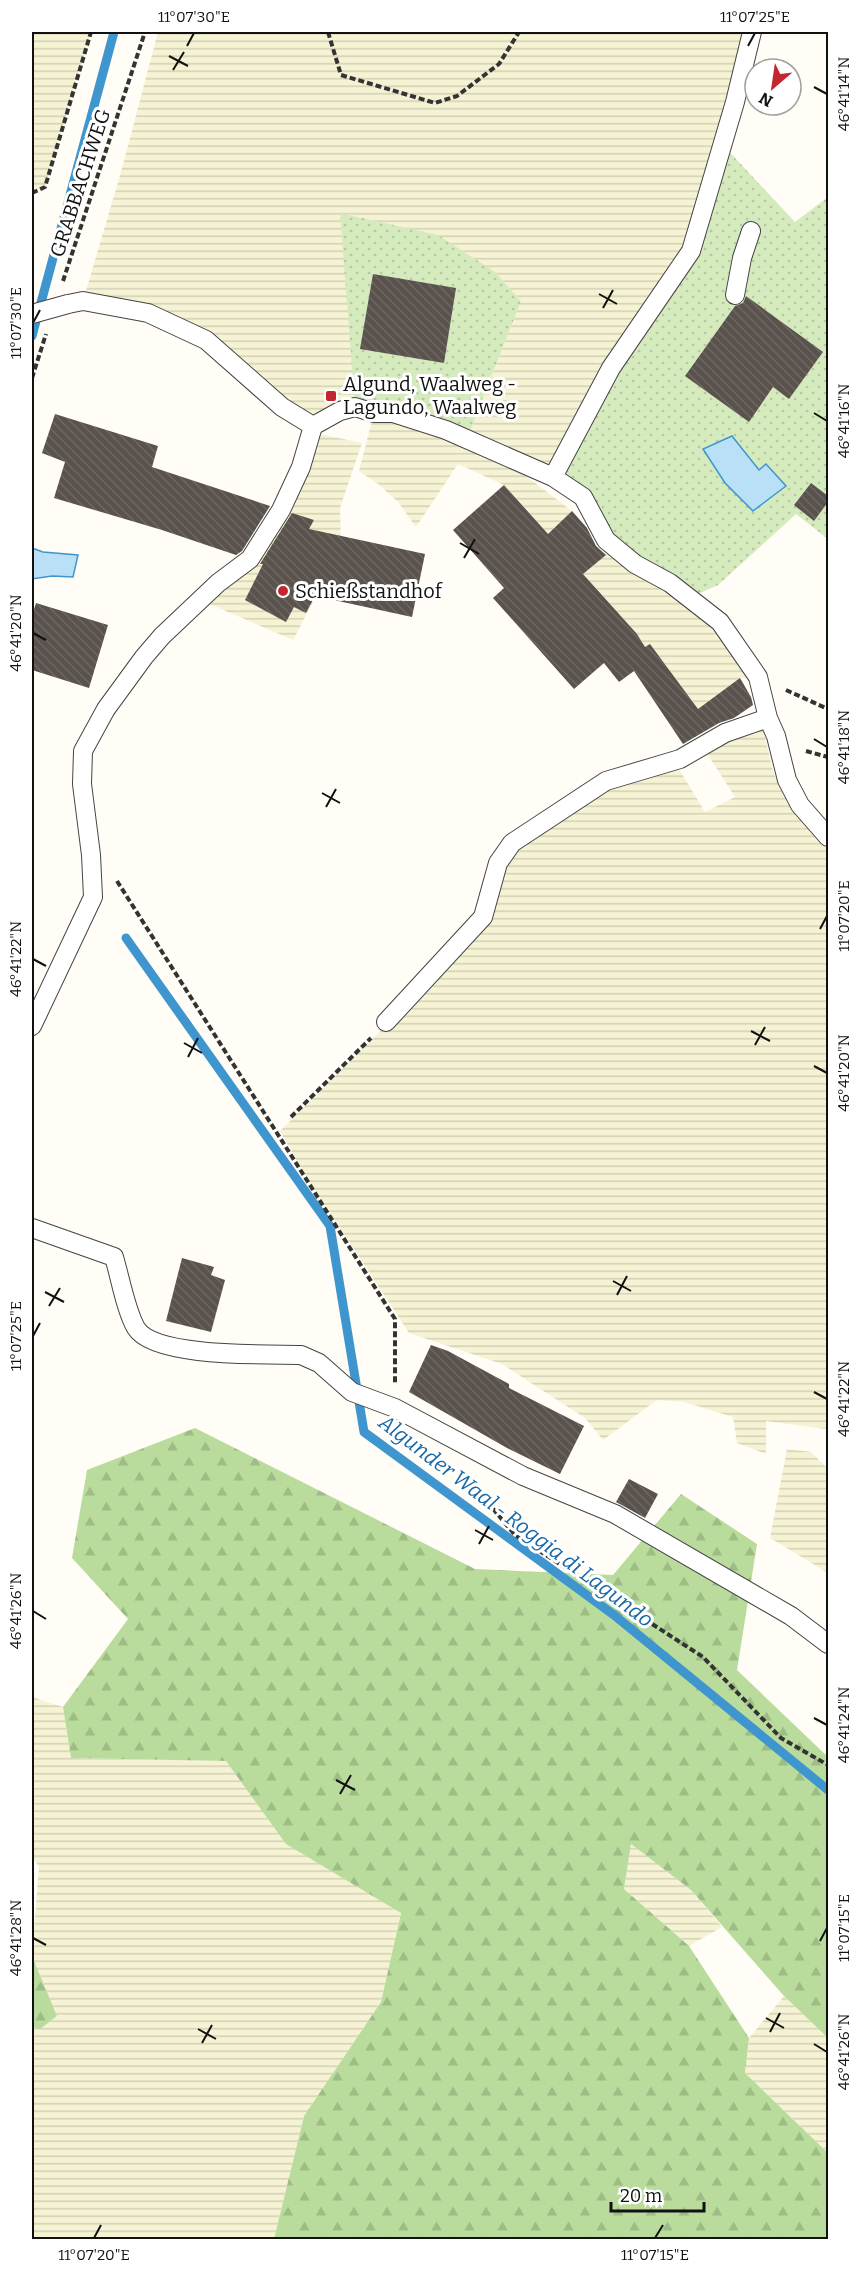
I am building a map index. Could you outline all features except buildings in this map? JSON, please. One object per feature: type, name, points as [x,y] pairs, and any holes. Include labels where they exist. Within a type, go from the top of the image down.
[{"type":"lane","points":[[553,477],[610,368],[691,251],[735,102],[752,32]]},
{"type":"lane","points":[[735,296],[742,258],[751,231]]},
{"type":"lane","points":[[32,314],[83,301],[148,312],[206,340],[282,407],[313,426]]},
{"type":"lane","points":[[32,1026],[93,897],[91,855],[85,819],[83,751],[94,728],[144,657],[162,636],[218,582],[250,559],[281,510],[301,467],[313,426],[340,411],[355,407],[374,413],[393,413],[446,430],[553,477],[583,497],[606,540],[635,564],[670,583],[720,622],[758,677],[768,718],[776,736],[786,780],[800,805],[828,837]]},
{"type":"lane","points":[[386,1022],[483,917],[498,863],[512,843],[606,781],[680,759],[725,733],[768,718]]},
{"type":"lane","points":[[32,1228],[114,1257],[136,1328],[147,1340],[175,1348],[301,1355],[319,1363],[352,1392],[395,1408],[523,1476],[615,1514],[791,1616],[828,1644]]},
{"type":"path","points":[[32,193],[45,187],[91,32]]},
{"type":"path","name":"GRABBACHWEG","points":[[62,284],[146,32]]},
{"type":"path","points":[[328,32],[341,75],[435,103],[457,96],[499,64],[519,32]]},
{"type":"path","points":[[32,378],[48,326]]},
{"type":"path","points":[[758,677],[828,709]]},
{"type":"path","points":[[797,749],[828,757]]},
{"type":"path","points":[[91,855],[110,869],[395,1319],[395,1408]]},
{"type":"path","points":[[291,1117],[386,1022]]},
{"type":"path","points":[[458,1466],[515,1535],[703,1658],[781,1738],[828,1765]]},
{"type":"shaded area","points":[[32,32],[91,32],[45,187],[32,193]]},
{"type":"shaded area","points":[[158,32],[328,32],[331,39],[330,32],[752,32],[745,57],[743,57],[743,64],[691,251],[553,477],[497,454],[572,511],[548,534],[504,485],[458,464],[416,527],[398,502],[359,471],[374,413],[467,439],[521,301],[495,272],[355,407],[313,426],[206,340],[83,301],[121,172]]},
{"type":"shaded area","points":[[315,433],[362,443],[340,508],[341,549],[293,640],[205,602],[236,578]]},
{"type":"shaded area","points":[[608,553],[720,622],[758,677],[740,678],[698,709],[650,644],[645,647],[637,634],[583,574]]},
{"type":"shaded area","points":[[762,723],[773,772],[784,795],[828,850],[828,1431],[766,1421],[766,1454],[737,1443],[733,1417],[684,1402],[657,1400],[603,1440],[585,1418],[502,1364],[409,1333],[306,1176],[280,1131],[481,931],[502,864],[526,840],[614,785],[677,766],[705,812],[735,797],[706,752]]},
{"type":"shaded area","points":[[787,1449],[811,1452],[828,1469],[828,1573],[770,1538]]},
{"type":"shaded area","points":[[32,1697],[63,1707],[71,1758],[226,1761],[286,1843],[401,1912],[381,2002],[304,2116],[274,2239],[32,2239],[32,2027],[40,2028],[57,2016],[32,1956],[39,1867],[32,1856]]},
{"type":"shaded area","points":[[631,1844],[691,1890],[722,1927],[689,1946],[624,1889]]},
{"type":"shaded area","points":[[784,1996],[828,2038],[828,2153],[745,2073],[749,2038]]},
{"type":"green space","points":[[722,144],[795,222],[828,197],[828,539],[796,514],[718,585],[689,598],[635,564],[583,497],[553,477],[691,251]]},
{"type":"green space","points":[[340,213],[438,235],[495,272],[521,301],[467,439],[355,407]]},
{"type":"green space","points":[[195,1428],[475,1569],[613,1575],[681,1494],[757,1544],[737,1670],[828,1757],[828,2038],[784,1996],[691,1890],[631,1844],[624,1889],[689,1946],[749,2038],[745,2073],[828,2153],[828,2239],[274,2239],[304,2116],[381,2002],[401,1913],[286,1844],[226,1761],[71,1758],[63,1707],[128,1619],[72,1558],[87,1470]]},
{"type":"green space","points":[[32,1956],[57,2016],[40,2029],[32,2027]]},
{"type":"water","points":[[732,436],[759,470],[766,464],[786,486],[753,511],[725,483],[703,449]]},
{"type":"water","points":[[32,548],[43,552],[78,555],[73,577],[52,576],[32,579]]},
{"type":"waterway","points":[[32,336],[114,32]]},
{"type":"waterway","name":"Algunder Waal - Roggia di Lagundo","points":[[126,938],[330,1226],[364,1432],[614,1615],[828,1790]]},
{"type":"place","name":"Algund, Waalweg - Lagundo, Waalweg","points":[[331,396]]},
{"type":"place","name":"Schießstandhof","points":[[283,591]]}]
